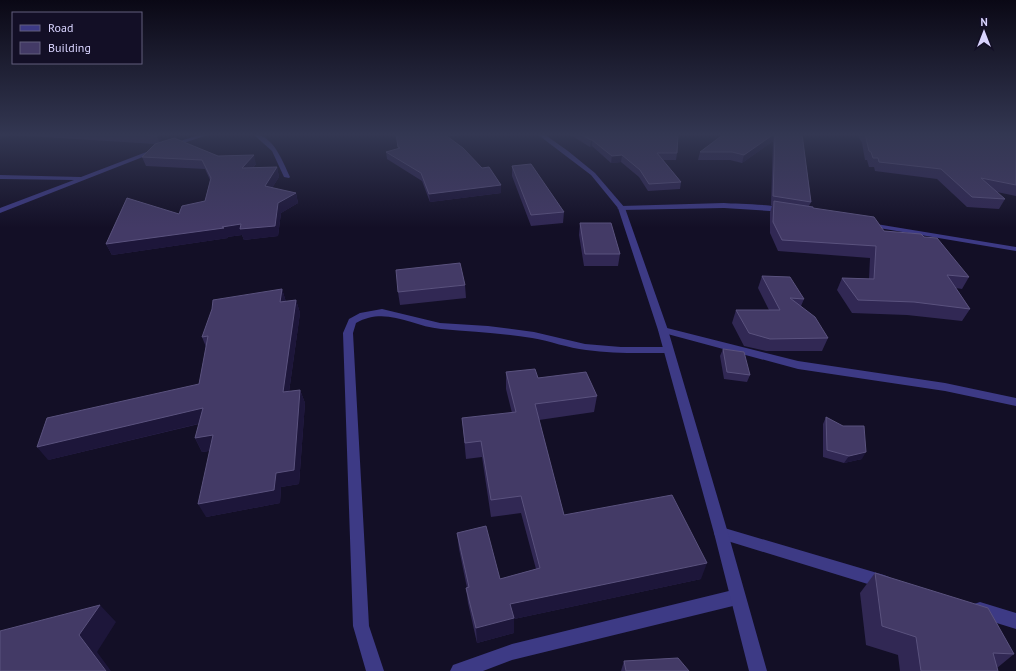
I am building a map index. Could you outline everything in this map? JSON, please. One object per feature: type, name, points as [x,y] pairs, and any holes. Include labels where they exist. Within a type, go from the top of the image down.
[{"type":"street","points":[[0,211],[117,165]]},
{"type":"street","points":[[282,165],[287,177]]},
{"type":"street","points":[[582,165],[593,174],[621,208],[663,330],[721,533],[758,671]]},
{"type":"street","points":[[0,177],[84,178]]},
{"type":"street","points":[[621,208],[730,206],[792,211]]},
{"type":"street","points":[[860,222],[1016,249]]},
{"type":"street","points":[[375,671],[361,626],[348,333],[352,321],[363,314],[382,312],[440,326],[488,329],[534,335],[585,347],[620,350],[668,350]]},
{"type":"street","points":[[663,330],[798,366],[945,387],[1016,402]]},
{"type":"street","points":[[721,533],[895,585]]},
{"type":"street","points":[[459,671],[526,649],[737,597]]},
{"type":"street","points":[[963,605],[1016,621]]},
{"type":"building","points":[[205,165],[244,165],[242,168],[277,167],[265,186],[296,193],[278,203],[275,226],[240,229],[241,224],[222,227],[224,228],[106,244],[127,198],[179,214],[182,206],[205,201],[211,178]]},
{"type":"building","points":[[408,165],[479,165],[482,168],[489,167],[501,185],[429,194],[421,173]]},
{"type":"building","points":[[532,165],[564,212],[531,215],[512,166]]},
{"type":"building","points":[[634,165],[667,165],[681,182],[649,184],[640,170]]},
{"type":"building","points":[[774,165],[806,165],[811,202],[773,196]]},
{"type":"building","points":[[908,165],[1016,165],[1016,185],[981,178],[1005,199],[972,197],[941,169]]},
{"type":"building","points":[[774,201],[874,217],[884,231],[921,234],[924,237],[937,238],[969,277],[947,275],[970,309],[914,302],[858,300],[842,278],[874,279],[876,246],[782,240],[773,222]]},
{"type":"building","points":[[580,223],[611,223],[620,254],[585,254]]},
{"type":"building","points":[[460,263],[465,285],[398,292],[396,270]]},
{"type":"building","points":[[762,276],[790,277],[804,299],[790,298],[815,317],[828,338],[770,339],[749,333],[736,310],[780,310]]},
{"type":"building","points":[[282,289],[280,302],[296,300],[283,392],[300,390],[294,470],[276,473],[274,490],[198,504],[213,435],[195,438],[203,408],[37,447],[47,418],[199,384],[208,336],[202,337],[212,309],[213,300]]},
{"type":"building","points":[[723,349],[744,352],[750,375],[727,372]]},
{"type":"building","points":[[535,369],[538,378],[586,372],[597,396],[535,404],[564,515],[672,495],[707,563],[510,604],[514,618],[476,628],[466,588],[469,587],[457,533],[486,526],[500,579],[540,568],[521,496],[491,500],[481,441],[465,443],[462,418],[516,412],[506,372]]},
{"type":"building","points":[[826,417],[843,426],[864,426],[866,452],[849,456],[827,450]]},
{"type":"building","points":[[875,573],[988,608],[1014,654],[993,653],[998,671],[921,671],[916,637],[882,626]]},
{"type":"building","points":[[100,605],[79,635],[106,671],[0,671],[0,631]]},
{"type":"building","points":[[678,658],[689,671],[626,671],[624,661]]}]
